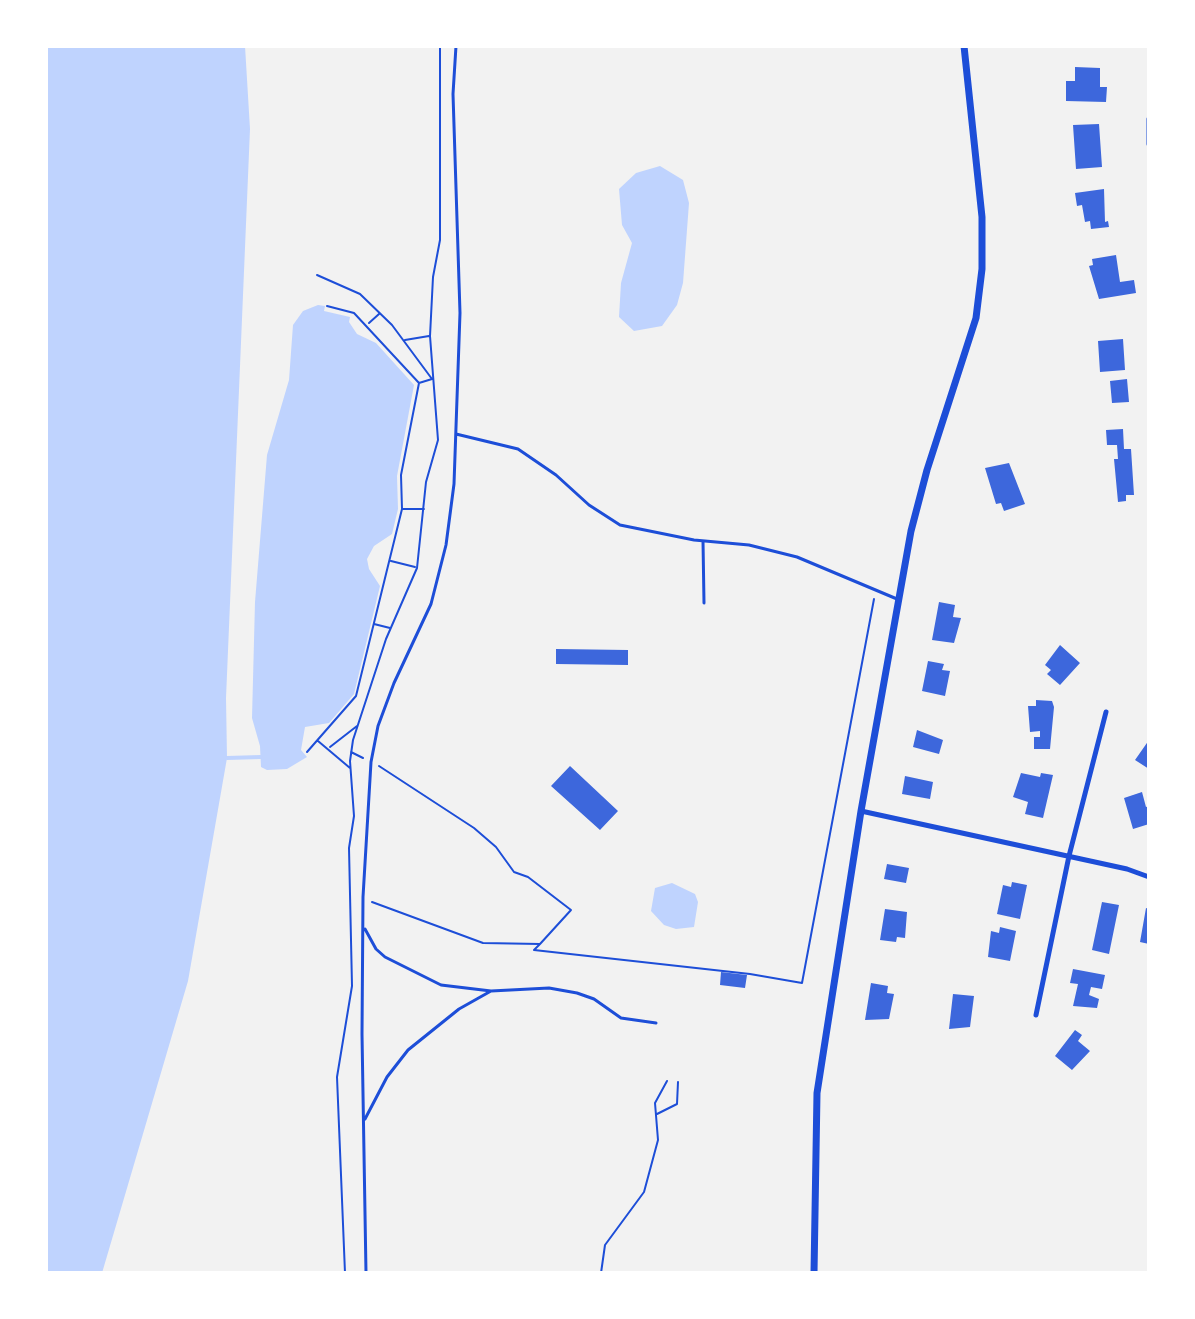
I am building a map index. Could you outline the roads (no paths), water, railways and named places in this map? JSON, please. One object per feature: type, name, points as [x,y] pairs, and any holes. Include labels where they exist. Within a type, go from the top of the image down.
[{"type":"street","points":[[814,1273],[817,1093],[861,811],[899,599],[927,470],[976,318],[981,281],[982,217],[964,46]]},
{"type":"street","points":[[1149,119],[1149,144]]},
{"type":"street","points":[[1036,1015],[1069,856],[1106,712]]},
{"type":"street","points":[[861,811],[1069,856],[1149,877]]},
{"type":"lane","points":[[366,1273],[363,897],[371,762],[378,726],[431,604],[446,545],[456,434],[460,313],[453,94],[456,46]]},
{"type":"lane","points":[[456,434],[518,449],[556,475],[589,505],[620,525],[703,541],[749,545],[797,557],[899,599]]},
{"type":"lane","points":[[703,541],[704,603]]},
{"type":"lane","points":[[363,925],[376,949],[424,980],[457,988],[491,991],[549,988],[577,993],[594,999],[621,1018],[656,1023]]},
{"type":"lane","points":[[364,1121],[387,1077],[408,1050],[459,1009],[491,991]]},
{"type":"water","points":[[46,46],[245,46],[250,129],[226,698],[227,758],[188,981],[102,1273],[46,1273]]},
{"type":"water","points":[[660,166],[683,180],[689,203],[683,283],[677,305],[662,326],[634,331],[619,317],[621,283],[632,243],[622,225],[619,189],[636,173]]},
{"type":"water","points":[[318,305],[325,306],[324,311],[350,317],[349,322],[357,334],[376,343],[414,385],[397,476],[398,509],[392,534],[374,546],[367,559],[369,569],[380,586],[354,694],[329,723],[305,727],[301,750],[307,757],[287,769],[267,770],[261,767],[260,746],[252,718],[255,602],[267,455],[289,380],[293,325],[303,311]]},
{"type":"water","points":[[672,883],[695,894],[698,902],[694,927],[676,929],[664,925],[651,911],[655,888]]},
{"type":"waterway","points":[[227,758],[261,757]]}]
